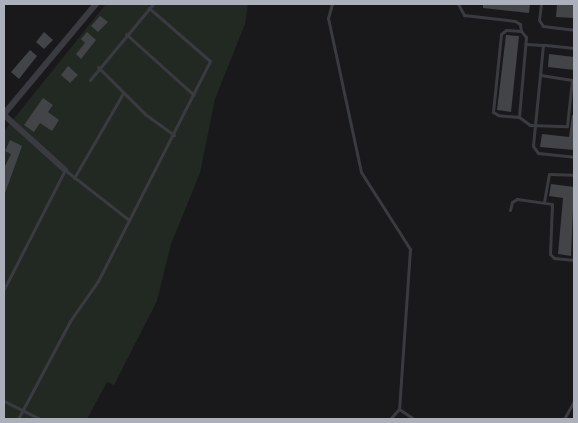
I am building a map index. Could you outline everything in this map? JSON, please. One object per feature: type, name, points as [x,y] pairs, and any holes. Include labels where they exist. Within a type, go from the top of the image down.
[{"type":"street","points":[[65,170],[4,114],[94,5]]},
{"type":"lane","points":[[90,80],[98,67],[153,4]]},
{"type":"lane","points":[[332,4],[328,18],[361,172],[410,249],[399,409],[390,419]]},
{"type":"lane","points":[[458,4],[464,15],[516,21],[520,24],[526,44],[519,117]]},
{"type":"lane","points":[[541,4],[539,20],[543,26],[574,30]]},
{"type":"lane","points":[[18,419],[70,321],[98,282],[210,61],[149,8]]},
{"type":"lane","points":[[521,31],[506,30],[501,34],[493,109],[498,115],[519,117],[535,125],[564,128],[569,116],[572,80],[540,75]]},
{"type":"lane","points":[[126,34],[194,95]]},
{"type":"lane","points":[[526,44],[574,48]]},
{"type":"lane","points":[[543,45],[533,146],[536,152],[574,157]]},
{"type":"lane","points":[[98,67],[123,93],[174,135]]},
{"type":"lane","points":[[74,178],[123,93]]},
{"type":"lane","points":[[4,289],[65,170],[129,220]]},
{"type":"lane","points":[[544,202],[547,176],[574,175]]},
{"type":"lane","points":[[510,210],[512,202],[517,199],[544,202],[554,206],[550,254],[554,258],[574,260]]},
{"type":"lane","points":[[4,401],[40,419]]},
{"type":"lane","points":[[564,419],[574,401]]},
{"type":"lane","points":[[399,409],[414,419]]},
{"type":"shaded area","points":[[106,4],[248,4],[245,24],[215,99],[200,173],[171,244],[157,301],[114,385],[107,382],[87,419],[4,419],[4,131]]},
{"type":"building","points":[[483,4],[530,4],[529,13],[483,8]]},
{"type":"building","points":[[557,4],[574,5],[574,18],[556,17]]},
{"type":"building","points":[[100,16],[108,22],[98,32],[91,26]]},
{"type":"building","points":[[44,32],[53,40],[44,49],[36,42]]},
{"type":"building","points":[[87,32],[96,40],[81,59],[76,54],[85,43],[81,39]]},
{"type":"building","points":[[506,35],[519,36],[511,112],[497,110]]},
{"type":"building","points":[[30,50],[37,56],[19,79],[11,72]]},
{"type":"building","points":[[549,54],[574,57],[574,70],[548,67]]},
{"type":"building","points":[[68,66],[78,75],[70,83],[61,75]]},
{"type":"building","points":[[43,98],[53,105],[48,112],[59,120],[52,131],[40,123],[34,132],[24,125]]},
{"type":"building","points":[[572,115],[574,115],[574,150],[540,147],[542,134],[569,137]]},
{"type":"building","points":[[10,140],[22,146],[4,196],[4,168],[11,154],[5,151]]},
{"type":"building","points":[[551,184],[574,187],[571,256],[558,254],[563,198],[549,196]]}]
